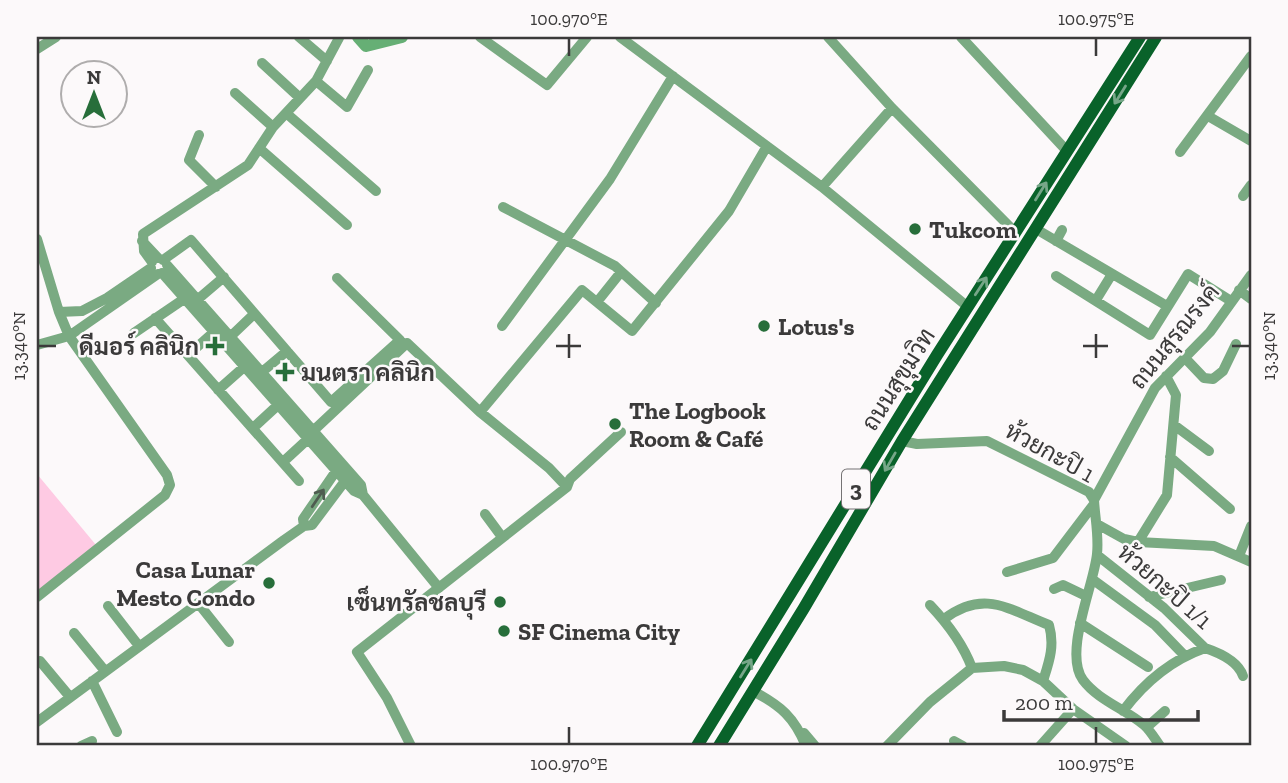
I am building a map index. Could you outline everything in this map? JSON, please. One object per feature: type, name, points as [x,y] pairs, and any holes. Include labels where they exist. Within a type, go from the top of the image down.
[{"type":"main road","name":"ถนนสุขุมวิท","points":[[697,746],[968,307],[1140,37]]},
{"type":"main road","name":"ถนนสุขุมวิท","points":[[719,746],[902,441],[1156,37]]},
{"type":"main road","points":[[1069,148],[1083,153]]},
{"type":"main road","points":[[722,706],[727,714],[738,715]]},
{"type":"street","points":[[37,49],[57,37]]},
{"type":"street","points":[[299,37],[327,61]]},
{"type":"street","points":[[480,37],[547,85],[587,37]]},
{"type":"street","points":[[620,37],[822,187],[968,307]]},
{"type":"street","points":[[828,37],[891,108],[1015,232]]},
{"type":"street","points":[[961,37],[1069,148]]},
{"type":"street","points":[[300,423],[278,405],[244,367],[230,337],[197,299],[144,251],[142,241],[143,234],[248,165],[273,127],[316,81],[339,38]]},
{"type":"street","points":[[1180,152],[1251,56]]},
{"type":"street","points":[[262,63],[300,98]]},
{"type":"street","points":[[316,81],[347,107],[368,71]]},
{"type":"street","points":[[502,326],[610,179],[673,76]]},
{"type":"street","points":[[235,93],[273,127]]},
{"type":"street","points":[[822,187],[891,108]]},
{"type":"street","points":[[286,113],[376,191]]},
{"type":"street","points":[[1208,116],[1251,141]]},
{"type":"street","points":[[199,135],[189,160],[216,187]]},
{"type":"street","points":[[480,412],[582,290],[632,331],[729,211],[767,146]]},
{"type":"street","points":[[259,148],[347,225]]},
{"type":"street","points":[[1243,196],[1251,185]]},
{"type":"street","points":[[503,207],[621,272],[656,303]]},
{"type":"street","points":[[1036,229],[1167,306]]},
{"type":"street","points":[[1056,241],[1062,230]]},
{"type":"street","points":[[37,345],[69,336],[191,240],[331,402],[400,340],[337,278]]},
{"type":"street","points":[[37,597],[166,495],[170,485],[167,475],[69,336],[38,245]]},
{"type":"street","points":[[159,266],[214,332],[261,373],[300,423],[361,485],[363,495]]},
{"type":"street","points":[[597,302],[621,272]]},
{"type":"street","points":[[1096,300],[1112,274]]},
{"type":"street","points":[[1056,275],[1150,335],[1188,274],[1231,301]]},
{"type":"street","name":"ถนนสุรณรงค์","points":[[1007,572],[1054,558],[1094,502],[1141,411],[1166,376],[1210,332],[1251,275]]},
{"type":"street","points":[[197,299],[224,277]]},
{"type":"street","points":[[1239,290],[1251,299]]},
{"type":"street","points":[[134,332],[184,299]]},
{"type":"street","points":[[59,312],[82,312],[110,302]]},
{"type":"street","points":[[230,337],[254,314]]},
{"type":"street","points":[[155,318],[299,481]]},
{"type":"street","points":[[188,355],[214,332]]},
{"type":"street","points":[[283,462],[407,343],[480,412],[549,468],[567,487]]},
{"type":"street","points":[[1185,358],[1205,378],[1213,380],[1223,371],[1236,344]]},
{"type":"street","points":[[261,373],[287,351]]},
{"type":"street","points":[[218,390],[244,367]]},
{"type":"street","points":[[1138,542],[1167,495],[1176,395],[1166,376]]},
{"type":"street","points":[[253,428],[278,405]]},
{"type":"street","points":[[1174,425],[1209,451]]},
{"type":"street","points":[[411,746],[384,693],[357,652],[567,487],[570,479],[621,432]]},
{"type":"street","points":[[311,435],[336,471],[354,491],[363,495],[439,588]]},
{"type":"street","name":"ห้วยกะปิ 1","points":[[902,441],[917,444],[986,441],[1089,492],[1094,502]]},
{"type":"street","points":[[1170,457],[1230,509]]},
{"type":"street","points":[[304,526],[303,519],[336,471]]},
{"type":"street","points":[[37,722],[304,526],[312,525],[345,481]]},
{"type":"street","points":[[1094,502],[1097,555],[1080,623],[1077,664],[1079,673],[1095,692],[1147,727],[1160,746]]},
{"type":"street","points":[[485,514],[502,537]]},
{"type":"street","points":[[1097,524],[1124,539],[1214,546],[1251,562]]},
{"type":"street","points":[[1238,556],[1251,526]]},
{"type":"street","name":"ห้วยกะปิ 1/1","points":[[1097,555],[1149,597],[1205,648],[1230,660],[1240,669],[1242,676]]},
{"type":"street","points":[[1092,579],[1155,625],[1184,655]]},
{"type":"street","points":[[1149,597],[1220,580]]},
{"type":"street","points":[[1054,589],[1066,586],[1086,596]]},
{"type":"street","points":[[198,603],[229,642]]},
{"type":"street","points":[[944,619],[960,607],[982,603],[1000,605],[1049,625],[1053,638],[1052,650],[1043,681]]},
{"type":"street","points":[[930,605],[944,619],[965,650],[972,668]]},
{"type":"street","points":[[108,606],[139,646]]},
{"type":"street","points":[[1080,623],[1148,667]]},
{"type":"street","points":[[74,633],[105,671]]},
{"type":"street","points":[[1123,711],[1143,687],[1184,655],[1205,648]]},
{"type":"street","points":[[40,661],[70,698]]},
{"type":"street","points":[[887,746],[930,702],[972,668],[1004,666],[1023,670],[1043,681],[1073,709],[1118,744]]},
{"type":"street","points":[[92,681],[117,732]]},
{"type":"street","points":[[753,691],[777,704],[815,746]]},
{"type":"street","points":[[1032,746],[1042,745],[1073,709]]},
{"type":"street","points":[[1147,727],[1165,711]]},
{"type":"street","points":[[799,728],[806,746]]},
{"type":"street","points":[[81,746],[92,741]]},
{"type":"shaded area","points":[[37,474],[96,545],[37,593]]},
{"type":"waterway","points":[[358,37],[366,46],[402,37]]},
{"type":"place","name":"Tukcom","points":[[915,229]]},
{"type":"place","name":"Lotus's","points":[[764,326]]},
{"type":"place","name":"ดีมอร์ คลินิก","points":[[215,346]]},
{"type":"place","name":"มนตรา คลินิก","points":[[285,372]]},
{"type":"place","name":"The Logbook Room & Café","points":[[615,424]]},
{"type":"place","name":"Casa Lunar Mesto Condo","points":[[269,583]]},
{"type":"place","name":"เซ็นทรัลชลบุรี","points":[[500,602]]},
{"type":"place","name":"SF Cinema City","points":[[504,631]]}]
